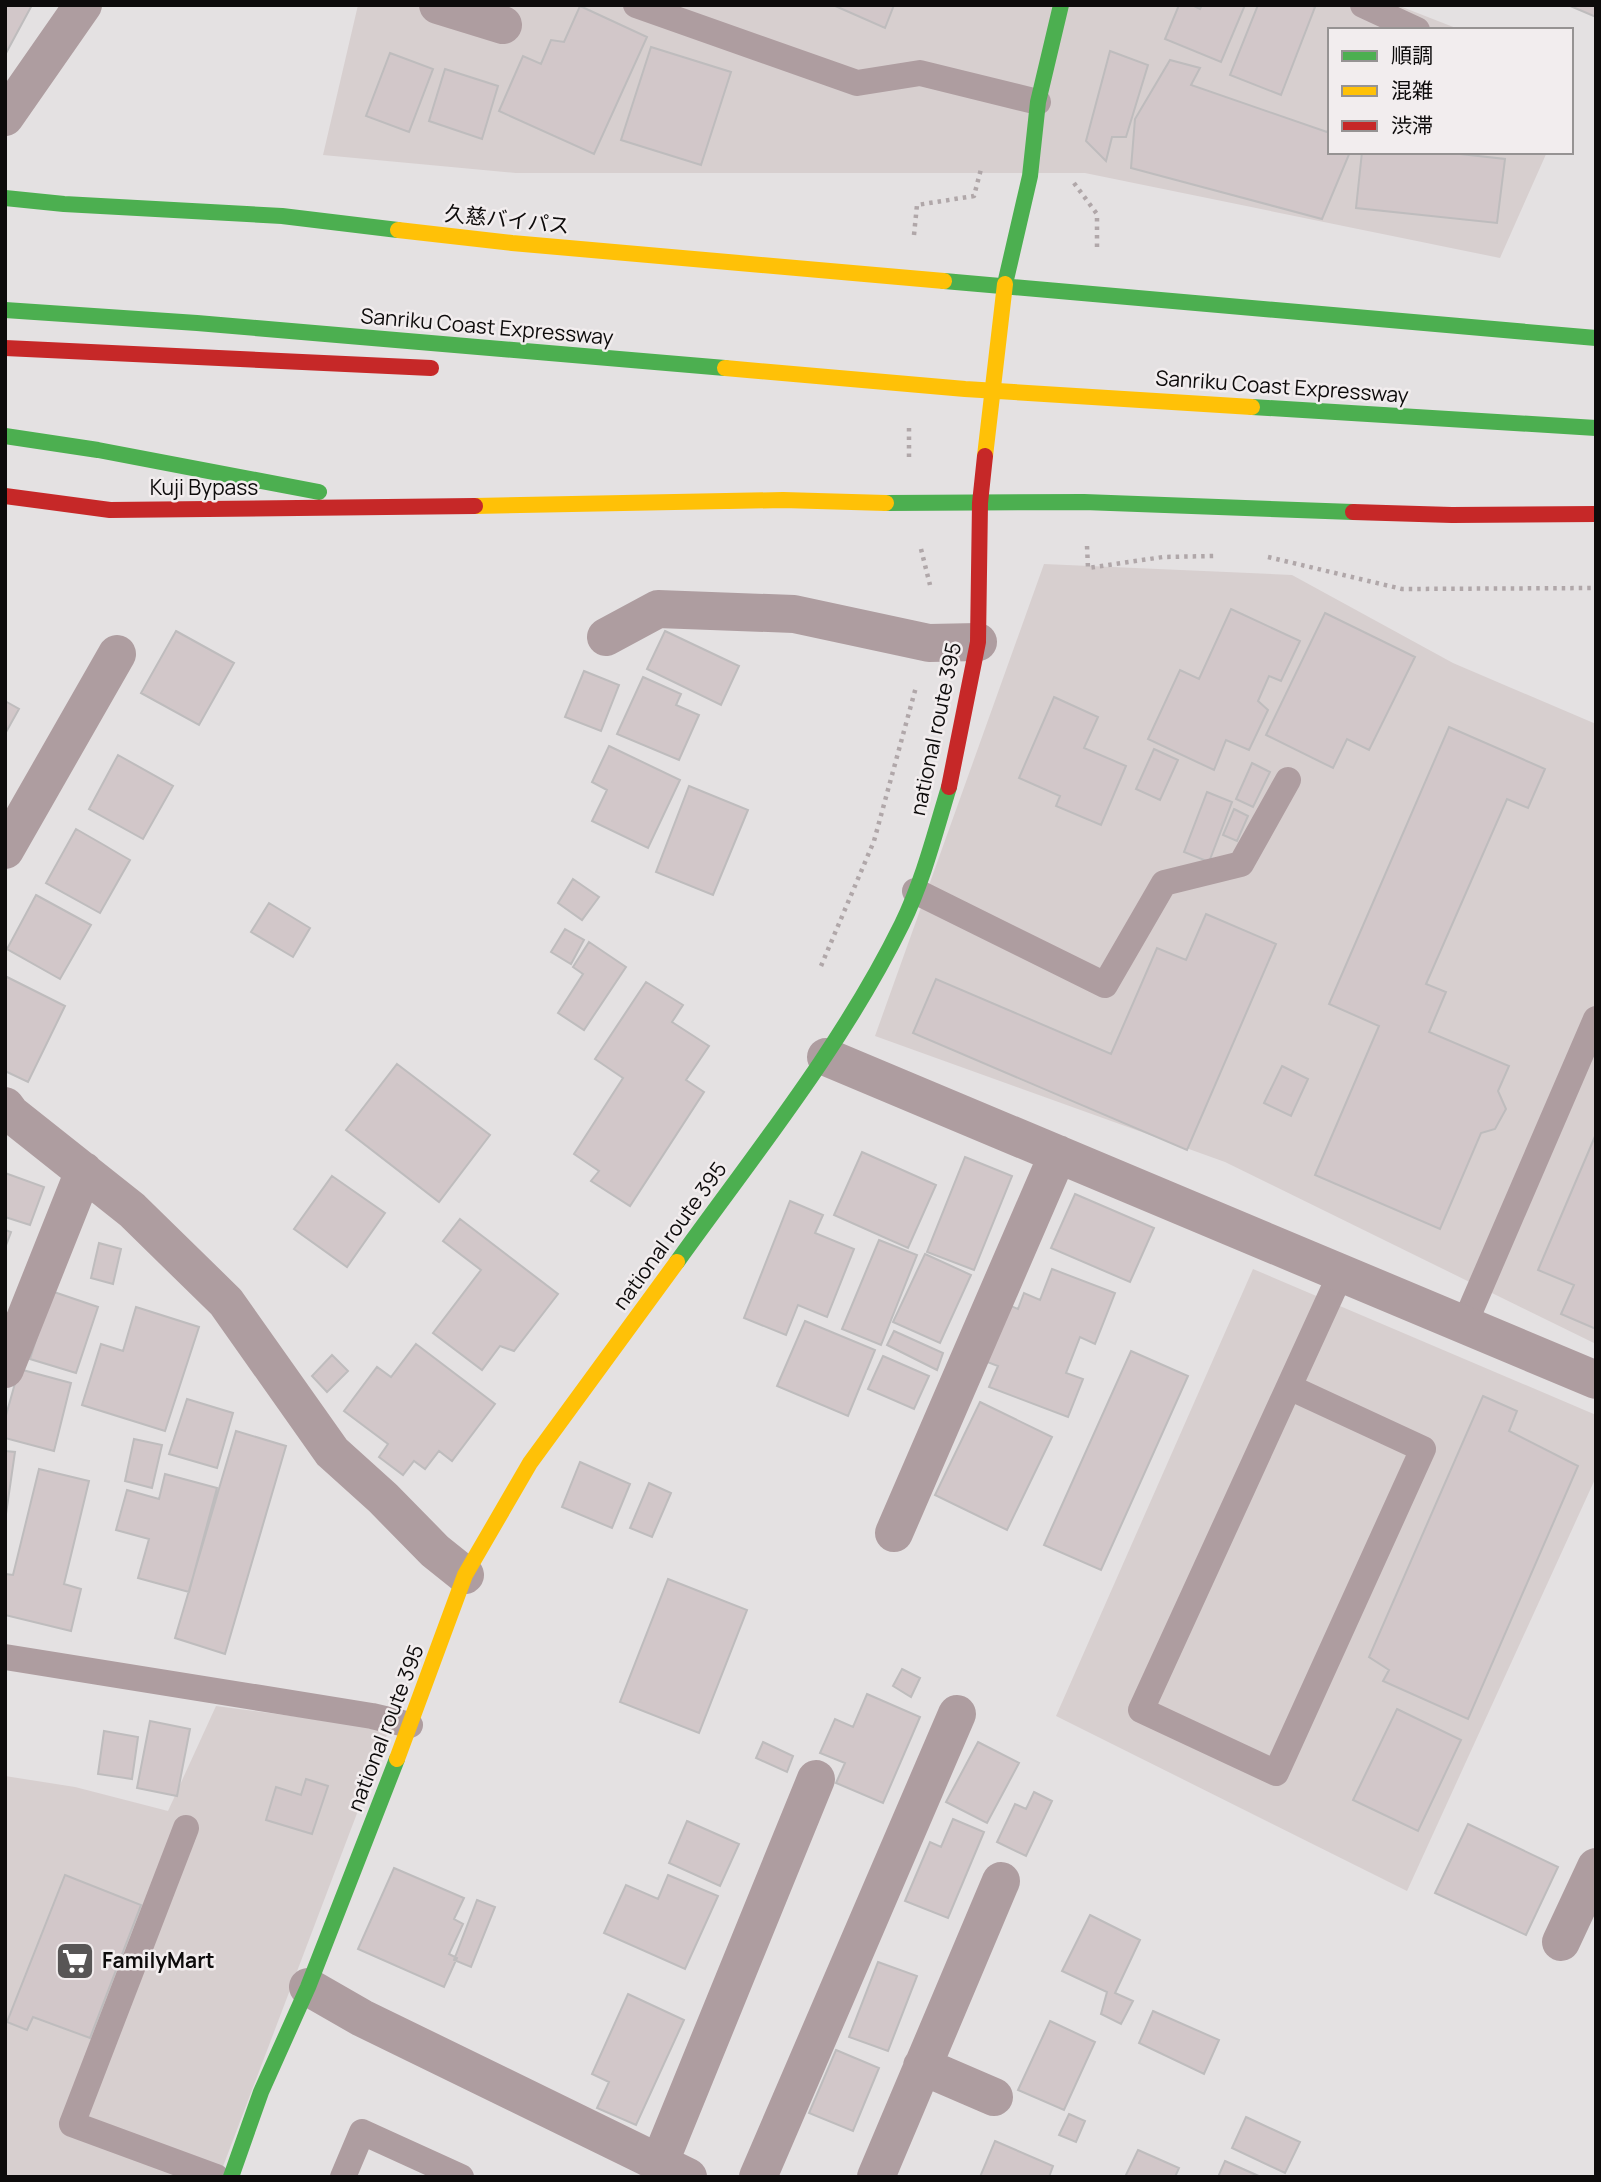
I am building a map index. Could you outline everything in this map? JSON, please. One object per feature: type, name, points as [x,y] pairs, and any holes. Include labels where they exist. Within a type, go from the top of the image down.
[{"type":"main road","name":"national route 395","points":[[231,2177],[261,2092],[308,1987],[465,1576],[530,1463],[826,1057],[902,923],[929,855],[953,773],[978,642],[980,503],[1006,284],[1030,176],[1038,102],[1061,5]]},
{"type":"main road","name":"久慈バイパス","points":[[5,198],[64,204],[282,216],[512,243],[908,278],[1006,284],[1097,295],[1596,338]]},
{"type":"main road","name":"Sanriku Coast Expressway","points":[[5,310],[197,323],[965,389]]},
{"type":"main road","points":[[5,348],[201,359],[451,368]]},
{"type":"main road","name":"Sanriku Coast Expressway","points":[[618,375],[965,389],[1596,428]]},
{"type":"main road","points":[[5,436],[98,450],[404,508],[783,500],[909,504],[1084,502],[1452,515],[1596,514]]},
{"type":"main road","name":"Kuji Bypass","points":[[5,496],[110,510],[404,508]]},
{"type":"street","points":[[5,117],[83,5]]},
{"type":"street","points":[[438,5],[503,25]]},
{"type":"street","points":[[606,637],[658,609],[794,614],[929,643],[978,642]]},
{"type":"street","points":[[5,849],[117,654]]},
{"type":"street","points":[[826,1057],[1596,1380]]},
{"type":"street","points":[[5,1106],[132,1210],[226,1302],[332,1452],[383,1498],[435,1551],[465,1576]]},
{"type":"street","points":[[894,1533],[1058,1154]]},
{"type":"street","points":[[5,1369],[83,1171]]},
{"type":"street","points":[[758,2177],[957,1714]]},
{"type":"street","points":[[308,1987],[362,2018],[673,2170],[816,1779]]},
{"type":"street","points":[[1561,1942],[1596,1867]]},
{"type":"street","points":[[876,2177],[1001,1881]]},
{"type":"street","points":[[922,2066],[994,2097]]},
{"type":"lane","points":[[636,5],[857,83],[920,74],[1038,102]]},
{"type":"lane","points":[[1363,5],[1413,28]]},
{"type":"lane","points":[[915,891],[1105,985],[1164,883],[1241,863],[1288,780]]},
{"type":"lane","points":[[1464,1325],[1596,1019]]},
{"type":"lane","points":[[1289,1387],[1423,1449],[1276,1773],[1141,1710],[1341,1273]]},
{"type":"lane","points":[[5,1657],[372,1716],[410,1725]]},
{"type":"lane","points":[[186,1828],[72,2124],[216,2177]]},
{"type":"lane","points":[[343,2177],[362,2132],[461,2177]]},
{"type":"path","points":[[908,278],[917,205],[974,195],[1004,92]]},
{"type":"path","points":[[821,968],[874,841],[929,643],[930,584],[909,504],[909,424]]},
{"type":"path","points":[[1258,554],[1402,589],[1596,588]]},
{"type":"path","points":[[1088,568],[1163,557],[1217,555]]},
{"type":"shaded area","points":[[358,5],[1397,5],[1456,28],[1328,28],[1328,154],[1546,154],[1500,258],[1085,173],[516,173],[323,155]]},
{"type":"shaded area","points":[[1044,564],[1292,575],[1453,663],[1596,724],[1596,1344],[1225,1162],[875,1036]]},
{"type":"shaded area","points":[[1253,1269],[1596,1415],[1596,1477],[1407,1891],[1056,1716]]},
{"type":"shaded area","points":[[216,1706],[389,1729],[219,2177],[5,2177],[5,1776],[75,1787],[168,1811]]},
{"type":"building","points":[[5,5],[32,5],[5,55]]},
{"type":"building","points":[[833,5],[894,5],[885,28]]},
{"type":"building","points":[[1179,5],[1192,5],[1200,9],[1202,5],[1245,5],[1221,62],[1165,39]]},
{"type":"building","points":[[1258,5],[1315,7],[1281,95],[1230,75]]},
{"type":"building","points":[[1568,5],[1596,5],[1596,17]]},
{"type":"building","points":[[580,6],[647,37],[594,154],[499,111],[523,56],[541,64],[551,40],[564,42]]},
{"type":"building","points":[[651,47],[731,72],[701,165],[621,140]]},
{"type":"building","points":[[1110,51],[1148,65],[1126,137],[1112,137],[1106,161],[1086,141]]},
{"type":"building","points":[[390,53],[433,69],[409,132],[366,116]]},
{"type":"building","points":[[1170,60],[1200,68],[1191,85],[1328,130],[1328,154],[1349,154],[1322,219],[1131,168],[1135,119]]},
{"type":"building","points":[[445,69],[498,86],[482,139],[429,121]]},
{"type":"building","points":[[1362,154],[1460,154],[1505,159],[1497,223],[1356,208]]},
{"type":"building","points":[[1231,609],[1300,641],[1281,681],[1269,676],[1258,701],[1268,710],[1249,750],[1226,740],[1214,770],[1148,739],[1180,670],[1199,679]]},
{"type":"building","points":[[1325,613],[1415,657],[1369,750],[1347,739],[1333,768],[1266,735]]},
{"type":"building","points":[[176,631],[234,663],[199,725],[141,693]]},
{"type":"building","points":[[665,631],[739,666],[721,705],[647,669]]},
{"type":"building","points":[[584,671],[619,685],[601,731],[565,717]]},
{"type":"building","points":[[643,677],[681,694],[676,705],[699,715],[679,760],[617,734]]},
{"type":"building","points":[[1054,697],[1098,717],[1084,748],[1126,766],[1101,825],[1056,806],[1060,796],[1019,778]]},
{"type":"building","points":[[5,701],[19,709],[5,734]]},
{"type":"building","points":[[1449,727],[1545,769],[1528,808],[1507,799],[1426,984],[1446,992],[1429,1032],[1509,1066],[1498,1091],[1506,1109],[1495,1129],[1481,1133],[1440,1229],[1315,1175],[1379,1026],[1329,1004]]},
{"type":"building","points":[[609,746],[680,780],[648,848],[592,821],[607,790],[592,782]]},
{"type":"building","points":[[1154,749],[1178,760],[1160,800],[1136,789]]},
{"type":"building","points":[[118,755],[173,786],[143,839],[89,809]]},
{"type":"building","points":[[1252,763],[1270,772],[1253,807],[1236,799]]},
{"type":"building","points":[[689,786],[748,810],[713,895],[656,872]]},
{"type":"building","points":[[1207,792],[1232,802],[1209,862],[1184,852]]},
{"type":"building","points":[[1234,809],[1248,816],[1237,841],[1223,835]]},
{"type":"building","points":[[76,829],[130,860],[100,913],[46,883]]},
{"type":"building","points":[[573,879],[599,897],[582,920],[558,903]]},
{"type":"building","points":[[36,895],[91,925],[60,979],[7,949]]},
{"type":"building","points":[[269,903],[310,928],[293,957],[251,932]]},
{"type":"building","points":[[1206,914],[1276,944],[1187,1150],[913,1033],[936,979],[1111,1054],[1157,948],[1186,960]]},
{"type":"building","points":[[565,929],[584,940],[571,964],[551,952]]},
{"type":"building","points":[[589,942],[626,967],[584,1030],[558,1013],[583,974],[573,967]]},
{"type":"building","points":[[7,977],[65,1006],[28,1082],[5,1071]]},
{"type":"building","points":[[646,982],[683,1005],[672,1022],[709,1046],[686,1080],[704,1092],[630,1206],[591,1181],[599,1171],[574,1154],[623,1078],[595,1059]]},
{"type":"building","points":[[397,1064],[490,1135],[439,1202],[346,1130]]},
{"type":"building","points":[[1282,1066],[1308,1079],[1291,1116],[1264,1103]]},
{"type":"building","points":[[1596,1134],[1596,1329],[1561,1314],[1574,1285],[1538,1270]]},
{"type":"building","points":[[862,1152],[936,1185],[908,1248],[834,1215]]},
{"type":"building","points":[[965,1157],[1012,1176],[974,1270],[927,1252]]},
{"type":"building","points":[[5,1173],[44,1187],[30,1225],[5,1217]]},
{"type":"building","points":[[332,1176],[385,1213],[347,1267],[294,1229]]},
{"type":"building","points":[[1075,1194],[1154,1228],[1130,1282],[1051,1248]]},
{"type":"building","points":[[790,1201],[823,1215],[815,1233],[854,1249],[827,1317],[798,1305],[786,1335],[744,1318]]},
{"type":"building","points":[[460,1219],[558,1294],[514,1351],[500,1346],[482,1370],[433,1333],[481,1270],[443,1241]]},
{"type":"building","points":[[5,1230],[11,1232],[5,1248]]},
{"type":"building","points":[[879,1240],[917,1255],[881,1345],[842,1329]]},
{"type":"building","points":[[99,1243],[121,1249],[113,1284],[91,1278]]},
{"type":"building","points":[[925,1254],[971,1275],[940,1343],[893,1322]]},
{"type":"building","points":[[1052,1269],[1115,1293],[1095,1344],[1080,1337],[1066,1373],[1083,1379],[1068,1417],[989,1387],[998,1366],[982,1360],[1004,1303],[1018,1309],[1024,1293],[1040,1300]]},
{"type":"building","points":[[51,1291],[98,1307],[76,1373],[30,1359]]},
{"type":"building","points":[[136,1307],[199,1327],[165,1431],[82,1405],[101,1344],[123,1351]]},
{"type":"building","points":[[805,1321],[875,1350],[848,1416],[777,1386]]},
{"type":"building","points":[[894,1331],[943,1353],[937,1370],[887,1345]]},
{"type":"building","points":[[416,1344],[495,1404],[452,1461],[439,1451],[425,1469],[414,1461],[403,1475],[379,1457],[388,1444],[344,1411],[377,1367],[391,1377]]},
{"type":"building","points":[[1131,1351],[1188,1376],[1101,1570],[1044,1545]]},
{"type":"building","points":[[332,1355],[348,1371],[327,1392],[312,1376]]},
{"type":"building","points":[[883,1356],[929,1376],[914,1409],[868,1389]]},
{"type":"building","points":[[19,1369],[71,1383],[54,1451],[5,1438],[5,1419]]},
{"type":"building","points":[[1483,1396],[1517,1411],[1509,1431],[1578,1466],[1468,1719],[1383,1681],[1389,1670],[1369,1657]]},
{"type":"building","points":[[187,1399],[233,1413],[217,1468],[169,1454]]},
{"type":"building","points":[[980,1402],[1052,1437],[1007,1530],[935,1495]]},
{"type":"building","points":[[236,1431],[286,1446],[225,1654],[175,1638]]},
{"type":"building","points":[[134,1439],[162,1445],[152,1488],[125,1481]]},
{"type":"building","points":[[5,1451],[15,1452],[6,1514],[5,1514]]},
{"type":"building","points":[[580,1462],[630,1484],[612,1528],[562,1507]]},
{"type":"building","points":[[39,1469],[89,1481],[64,1584],[81,1589],[71,1631],[5,1615],[5,1574],[13,1575]]},
{"type":"building","points":[[165,1474],[217,1488],[189,1592],[138,1578],[149,1539],[116,1530],[127,1490],[159,1499]]},
{"type":"building","points":[[649,1483],[671,1493],[652,1537],[630,1528]]},
{"type":"building","points":[[668,1579],[747,1610],[699,1733],[620,1702]]},
{"type":"building","points":[[902,1669],[920,1678],[911,1697],[893,1686]]},
{"type":"building","points":[[867,1694],[920,1717],[883,1803],[836,1783],[845,1763],[820,1753],[835,1719],[853,1727]]},
{"type":"building","points":[[1397,1709],[1461,1740],[1418,1831],[1353,1800]]},
{"type":"building","points":[[150,1721],[190,1729],[177,1796],[137,1788]]},
{"type":"building","points":[[104,1731],[138,1737],[132,1779],[98,1774]]},
{"type":"building","points":[[763,1742],[793,1756],[787,1772],[756,1758]]},
{"type":"building","points":[[978,1742],[1019,1763],[987,1823],[946,1802]]},
{"type":"building","points":[[306,1779],[328,1786],[312,1834],[266,1820],[276,1787],[301,1795]]},
{"type":"building","points":[[1034,1792],[1052,1801],[1026,1856],[997,1842],[1015,1804],[1026,1809]]},
{"type":"building","points":[[953,1819],[984,1832],[948,1918],[905,1901],[930,1842],[941,1847]]},
{"type":"building","points":[[687,1821],[739,1844],[720,1886],[669,1863]]},
{"type":"building","points":[[1468,1824],[1558,1867],[1526,1935],[1435,1893]]},
{"type":"building","points":[[394,1868],[464,1898],[454,1919],[463,1924],[449,1954],[457,1958],[444,1987],[358,1949]]},
{"type":"building","name":"FamilyMart","points":[[65,1875],[141,1905],[90,2038],[33,2017],[27,2030],[7,2022]]},
{"type":"building","points":[[668,1875],[718,1896],[685,1969],[604,1933],[626,1885],[658,1899]]},
{"type":"building","points":[[477,1900],[495,1907],[471,1967],[454,1960]]},
{"type":"building","points":[[1090,1915],[1140,1940],[1115,1993],[1133,2001],[1121,2024],[1101,2014],[1107,1992],[1062,1971]]},
{"type":"building","points":[[878,1962],[917,1976],[888,2051],[849,2037]]},
{"type":"building","points":[[628,1994],[684,2020],[636,2125],[597,2108],[609,2082],[592,2074]]},
{"type":"building","points":[[1153,2011],[1219,2040],[1204,2074],[1139,2043]]},
{"type":"building","points":[[1050,2021],[1095,2042],[1064,2110],[1018,2090]]},
{"type":"building","points":[[836,2050],[879,2068],[853,2131],[809,2113]]},
{"type":"building","points":[[1069,2114],[1085,2121],[1076,2142],[1059,2135]]},
{"type":"building","points":[[1246,2117],[1300,2142],[1285,2173],[1232,2148]]},
{"type":"building","points":[[995,2141],[1053,2166],[1049,2177],[980,2177]]},
{"type":"building","points":[[1138,2150],[1179,2168],[1175,2177],[1125,2177]]},
{"type":"building","points":[[1225,2161],[1261,2177],[1218,2177]]},
{"type":"traffic: fast","points":[[1005,284],[1030,176],[1038,102],[1061,5]]},
{"type":"traffic: fast","points":[[5,198],[64,204],[282,216],[398,230]]},
{"type":"traffic: fast","points":[[944,281],[1596,338]]},
{"type":"traffic: fast","points":[[5,310],[197,323],[725,368]]},
{"type":"traffic: fast","points":[[1252,407],[1596,428]]},
{"type":"traffic: fast","points":[[5,436],[98,450],[319,492]]},
{"type":"traffic: fast","points":[[886,503],[1084,502],[1353,512]]},
{"type":"traffic: fast","points":[[677,1262],[797,1098],[853,1013],[902,924],[928,857],[949,787]]},
{"type":"traffic: fast","points":[[231,2177],[261,2092],[308,1987],[397,1759]]},
{"type":"traffic: slow","points":[[398,230],[512,243],[944,281]]},
{"type":"traffic: slow","points":[[985,456],[1005,284]]},
{"type":"traffic: slow","points":[[725,368],[965,389],[1252,407]]},
{"type":"traffic: slow","points":[[475,506],[783,500],[886,503]]},
{"type":"traffic: slow","points":[[397,1759],[465,1575],[530,1463],[677,1262]]},
{"type":"traffic: jam","points":[[5,348],[431,368]]},
{"type":"traffic: jam","points":[[949,787],[978,642],[980,503],[985,456]]},
{"type":"traffic: jam","points":[[5,496],[110,510],[475,506]]},
{"type":"traffic: jam","points":[[1353,512],[1452,515],[1596,514]]},
{"type":"place","name":"FamilyMart","points":[[75,1961]]}]
